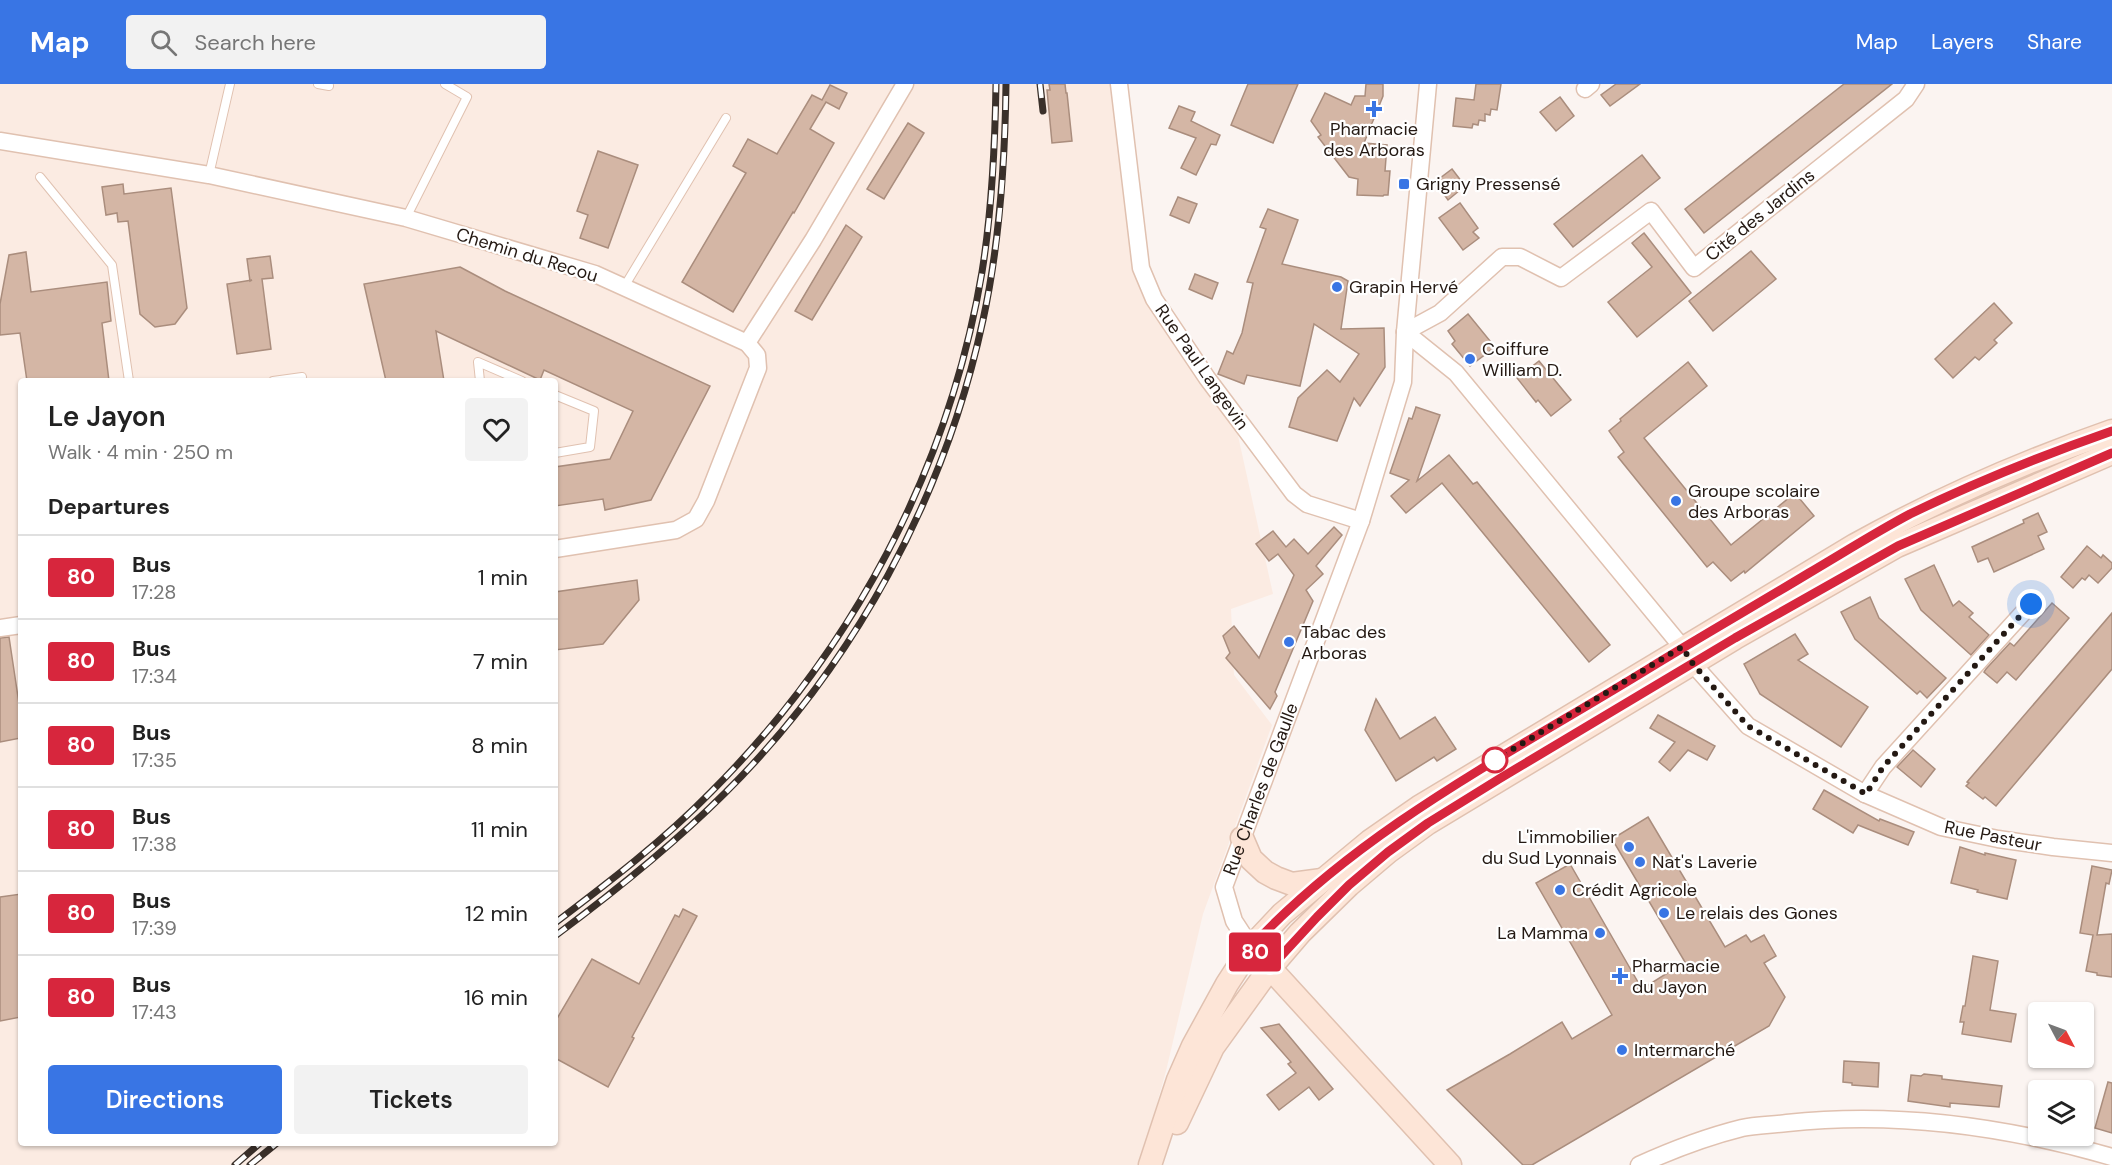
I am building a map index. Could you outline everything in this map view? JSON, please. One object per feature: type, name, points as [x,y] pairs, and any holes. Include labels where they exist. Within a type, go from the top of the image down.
[{"type":"main road","points":[[1157,1165],[1213,1047],[1270,968],[1300,933],[1349,885],[1396,846],[1855,544],[1908,515],[1966,488],[2062,448],[2112,431]]},
{"type":"main road","points":[[1150,1165],[1178,1080],[1193,1046],[1227,984],[1251,947],[1282,914],[1370,841],[1419,807],[1688,655],[1898,546],[2112,453]]},
{"type":"main road","points":[[1242,838],[1251,859],[1265,872],[1276,878],[1292,884],[1322,880]]},
{"type":"main road","name":"Rue Charles de Gaulle","points":[[1251,947],[1450,1165]]},
{"type":"street","points":[[558,549],[676,530],[696,519],[706,501],[758,368],[757,355],[747,343],[813,240],[905,84]]},
{"type":"street","name":"Rue Paul Langevin","points":[[1119,84],[1141,268],[1154,299],[1207,378],[1294,494],[1306,504],[1361,521]]},
{"type":"street","name":"Rue Charles de Gaulle","points":[[1251,947],[1234,921],[1224,887],[1361,521],[1403,382],[1405,332],[1428,84]]},
{"type":"street","name":"Cité des Jardins","points":[[1405,332],[1440,313],[1502,257],[1520,257],[1561,279],[1651,212],[1694,268],[1906,99],[1916,84]]},
{"type":"street","name":"Chemin du Recou","points":[[0,141],[209,175],[406,218],[595,274],[747,343]]},
{"type":"street","name":"Rue Pasteur","points":[[1405,332],[1456,373],[1748,726],[1866,794],[1941,827],[2031,844],[2112,853]]},
{"type":"street","points":[[1866,794],[1883,767],[2031,604]]},
{"type":"street","points":[[0,628],[18,625]]},
{"type":"street","points":[[1639,1165],[1674,1149],[1744,1128],[1830,1118],[1911,1121],[1989,1130],[2112,1156]]},
{"type":"lane","points":[[209,175],[230,84]]},
{"type":"lane","points":[[318,84],[329,86]]},
{"type":"lane","points":[[406,218],[467,97],[446,84]]},
{"type":"lane","points":[[624,287],[726,118]]},
{"type":"lane","points":[[40,177],[112,265],[129,378]]},
{"type":"lane","points":[[480,378],[478,362],[515,378]]},
{"type":"lane","points":[[295,378],[302,377]]},
{"type":"lane","points":[[558,396],[594,411],[590,447],[558,452]]},
{"type":"shaded area","points":[[0,84],[1118,84],[1144,278],[1231,404],[1273,594],[1231,609],[1234,675],[1272,725],[1203,914],[1166,1071],[1140,1165],[0,1165]]},
{"type":"building","points":[[1049,84],[1065,84],[1072,141],[1052,143],[1047,90],[1050,90]]},
{"type":"building","points":[[1248,84],[1298,84],[1273,143],[1231,125]]},
{"type":"building","points":[[1366,84],[1383,84],[1383,96],[1364,143],[1387,145],[1385,171],[1390,171],[1388,195],[1383,196],[1357,195],[1358,179],[1349,177],[1318,137],[1321,135],[1311,121],[1325,93],[1351,105],[1355,96],[1365,96]]},
{"type":"building","points":[[1476,84],[1501,84],[1497,110],[1491,109],[1490,115],[1485,114],[1485,121],[1479,120],[1478,125],[1473,124],[1472,128],[1453,126],[1456,98],[1474,100]]},
{"type":"building","points":[[1616,84],[1640,84],[1610,106],[1601,95]]},
{"type":"building","points":[[1844,84],[1892,84],[1704,233],[1685,209]]},
{"type":"building","points":[[830,85],[847,93],[839,109],[826,102],[810,129],[834,143],[733,312],[682,282],[746,173],[733,166],[748,139],[777,154],[812,95],[822,100]]},
{"type":"building","points":[[1560,97],[1574,116],[1556,131],[1540,112]]},
{"type":"building","points":[[1179,106],[1195,112],[1191,121],[1220,135],[1216,145],[1211,144],[1196,175],[1181,168],[1196,138],[1169,128]]},
{"type":"building","points":[[908,123],[924,133],[884,199],[867,189]]},
{"type":"building","points":[[598,151],[638,165],[608,248],[580,238],[588,215],[577,211]]},
{"type":"building","points":[[1642,155],[1660,178],[1573,247],[1554,224]]},
{"type":"building","points":[[1452,169],[1465,186],[1448,200],[1435,182]]},
{"type":"building","points":[[123,184],[124,194],[171,188],[187,308],[175,324],[155,327],[140,314],[128,221],[118,222],[117,213],[106,215],[102,187]]},
{"type":"building","points":[[1178,197],[1197,204],[1189,223],[1170,215]]},
{"type":"building","points":[[1460,203],[1478,228],[1473,232],[1479,238],[1463,250],[1439,218]]},
{"type":"building","points":[[1268,209],[1298,220],[1282,264],[1341,277],[1348,281],[1341,329],[1384,328],[1385,367],[1360,406],[1354,398],[1337,441],[1289,427],[1298,398],[1327,370],[1340,382],[1359,354],[1314,324],[1300,386],[1247,375],[1244,384],[1218,374],[1227,351],[1233,354],[1242,333],[1253,283],[1247,282],[1266,229],[1260,227]]},
{"type":"building","points":[[846,225],[862,237],[812,320],[795,311]]},
{"type":"building","points":[[1644,233],[1691,293],[1637,337],[1608,302],[1652,267],[1632,243]]},
{"type":"building","points":[[1751,251],[1776,279],[1713,331],[1689,301]]},
{"type":"building","points":[[26,252],[31,292],[107,282],[111,321],[102,323],[109,378],[27,378],[20,333],[0,335],[0,304],[9,255]]},
{"type":"building","points":[[270,256],[273,278],[262,279],[271,349],[237,354],[227,284],[250,280],[247,259]]},
{"type":"building","points":[[460,267],[505,291],[710,386],[651,500],[605,510],[603,499],[558,506],[558,467],[610,459],[633,411],[544,370],[541,378],[536,378],[436,331],[444,378],[385,378],[364,284]]},
{"type":"building","points":[[1195,274],[1218,283],[1212,299],[1189,289]]},
{"type":"building","points":[[1994,303],[2012,323],[1994,340],[1997,343],[1979,360],[1975,357],[1953,378],[1935,359]]},
{"type":"building","points":[[1468,314],[1495,347],[1470,366],[1452,344],[1455,341],[1448,331]]},
{"type":"building","points":[[1539,361],[1571,400],[1551,416],[1538,400],[1536,402],[1517,378]]},
{"type":"building","points":[[1688,362],[1707,386],[1644,438],[1731,545],[1795,493],[1814,516],[1745,573],[1744,571],[1731,581],[1713,562],[1707,567],[1618,457],[1624,452],[1609,431],[1621,421],[1620,419]]},
{"type":"building","points":[[1416,407],[1440,415],[1417,481],[1449,455],[1473,484],[1477,482],[1610,645],[1589,662],[1442,483],[1406,513],[1391,496],[1409,480],[1390,473],[1409,418],[1412,419]]},
{"type":"building","points":[[2038,513],[2047,532],[2038,536],[2044,549],[1994,572],[1988,558],[1978,562],[1972,547],[2024,523],[2023,520]]},
{"type":"building","points":[[1334,527],[1342,535],[1316,566],[1323,574],[1306,590],[1313,601],[1270,709],[1226,658],[1230,653],[1223,636],[1234,626],[1259,658],[1294,575],[1278,554],[1269,561],[1256,544],[1273,531],[1286,547],[1294,539],[1308,554]]},
{"type":"building","points":[[2087,546],[2101,558],[2103,555],[2112,563],[2112,568],[2098,583],[2089,575],[2085,580],[2082,578],[2073,588],[2061,577]]},
{"type":"building","points":[[1934,565],[1953,606],[1959,601],[1973,613],[1969,617],[1989,635],[1971,655],[1921,610],[1905,579]]},
{"type":"building","points":[[637,580],[639,600],[603,644],[558,650],[558,592]]},
{"type":"building","points":[[1870,597],[1879,618],[1946,678],[1927,698],[1920,691],[1917,694],[1855,639],[1841,612]]},
{"type":"building","points":[[2052,603],[2069,618],[2016,680],[2007,672],[1997,683],[1984,672],[1986,669],[2010,643],[2014,646]]},
{"type":"building","points":[[2112,613],[2112,669],[1996,806],[1966,786],[1969,783],[1967,782]]},
{"type":"building","points":[[1795,634],[1808,654],[1798,660],[1868,707],[1841,747],[1760,694],[1744,664]]},
{"type":"building","points":[[9,637],[18,697],[18,739],[0,742],[0,638]]},
{"type":"building","points":[[1376,699],[1400,739],[1435,717],[1456,749],[1437,761],[1434,757],[1396,781],[1365,730]]},
{"type":"building","points":[[1658,715],[1715,746],[1707,760],[1688,750],[1670,771],[1659,762],[1675,742],[1650,728]]},
{"type":"building","points":[[1913,750],[1935,769],[1921,787],[1897,767]]},
{"type":"building","points":[[1824,790],[1879,821],[1880,819],[1914,832],[1908,845],[1858,825],[1853,833],[1813,809]]},
{"type":"building","name":"Intermarché","points":[[1648,817],[1725,947],[1746,935],[1751,942],[1764,935],[1776,956],[1764,963],[1785,997],[1769,1026],[1532,1165],[1523,1165],[1447,1090],[1562,1022],[1572,1039],[1612,1015],[1536,883],[1570,864],[1642,989],[1685,962],[1612,839]]},
{"type":"building","points":[[1960,847],[1985,855],[1985,853],[2016,860],[2007,899],[1951,883]]},
{"type":"building","points":[[2092,866],[2112,870],[2109,884],[2106,883],[2097,935],[2112,934],[2112,977],[2086,971],[2093,935],[2080,933]]},
{"type":"building","points":[[18,894],[18,1018],[0,1021],[0,897]]},
{"type":"building","points":[[683,909],[697,916],[608,1087],[558,1060],[558,1017],[592,959],[639,984],[675,915],[679,917]]},
{"type":"building","points":[[1973,956],[1998,961],[1990,1010],[2016,1014],[2011,1042],[1962,1034],[1964,1022],[1960,1022],[1963,1006],[1965,1006]]},
{"type":"building","points":[[1279,1024],[1333,1089],[1319,1100],[1309,1087],[1279,1110],[1267,1095],[1296,1073],[1288,1064],[1291,1062],[1261,1028]]},
{"type":"building","points":[[1844,1061],[1879,1063],[1878,1087],[1843,1082]]},
{"type":"building","points":[[1911,1075],[1942,1076],[1942,1079],[2002,1086],[1999,1107],[1950,1103],[1950,1107],[1908,1101]]},
{"type":"building","points":[[2108,1082],[2112,1083],[2112,1133],[2095,1128]]},
{"type":"railway","points":[[558,921],[674,827],[711,792],[762,737],[808,679],[850,617],[887,553],[919,486],[946,417],[967,345],[982,272],[991,202],[996,84]]},
{"type":"railway","points":[[558,934],[685,831],[772,743],[814,690],[853,634],[888,575],[919,514],[945,451],[966,386],[983,320],[994,261],[1001,202],[1006,84]]},
{"type":"railway","points":[[1040,84],[1043,111]]},
{"type":"railway","points":[[235,1165],[257,1146]]},
{"type":"railway","points":[[250,1165],[273,1146]]},
{"type":"bus line","name":"80","points":[[2112,431],[2062,448],[1908,515],[1682,647],[1419,807],[1370,841],[1282,914],[1251,947],[1270,968],[1300,933],[1349,885],[1388,852],[1428,823],[1499,779],[1735,638],[1898,546],[2112,453]]},
{"type":"place","name":"Pharmacie des Arboras","points":[[1374,109]]},
{"type":"place","name":"Grigny Pressensé","points":[[1404,184]]},
{"type":"place","name":"Grapin Hervé","points":[[1337,287]]},
{"type":"place","name":"Coiffure William D.","points":[[1470,359]]},
{"type":"place","name":"Groupe scolaire des Arboras","points":[[1676,501]]},
{"type":"place","name":"Tabac des Arboras","points":[[1289,642]]},
{"type":"place","name":"L'immobilier du Sud Lyonnais","points":[[1629,847]]},
{"type":"place","name":"Nat's Laverie","points":[[1640,862]]},
{"type":"place","name":"Crédit Agricole","points":[[1560,890]]},
{"type":"place","name":"Le relais des Gones","points":[[1664,913]]},
{"type":"place","name":"La Mamma","points":[[1600,933]]},
{"type":"place","name":"Pharmacie du Jayon","points":[[1620,976]]},
{"type":"place","name":"Intermarché","points":[[1622,1050]]},
{"type":"route","points":[[1495,760],[1682,647],[1693,664],[1748,726],[1866,794],[1883,767],[2031,604]]}]
